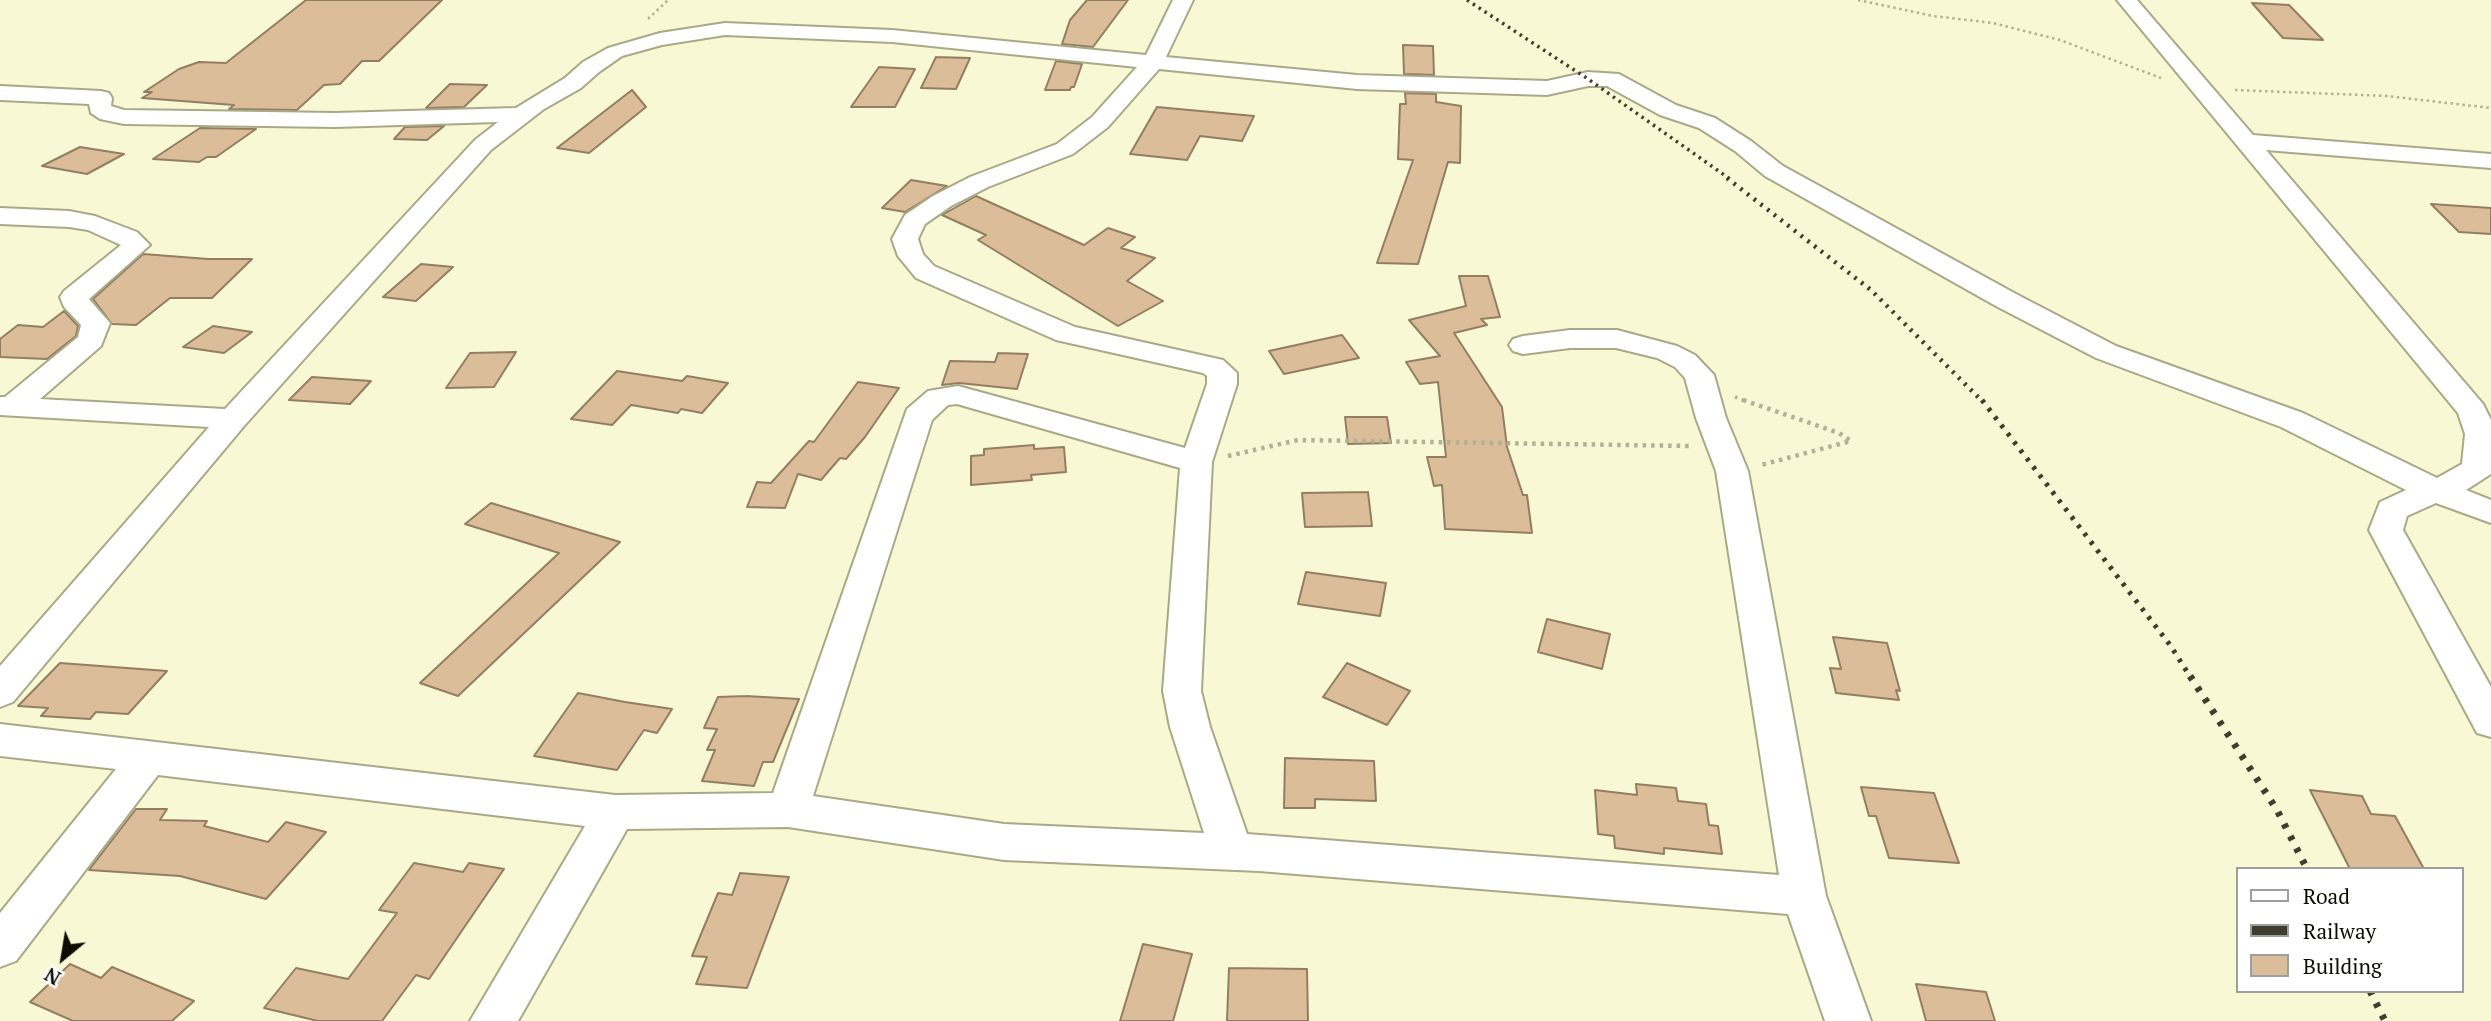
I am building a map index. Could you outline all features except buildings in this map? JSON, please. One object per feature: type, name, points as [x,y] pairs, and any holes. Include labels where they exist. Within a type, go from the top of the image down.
[{"type":"street","points":[[1183,0],[1153,62],[1119,103],[1080,139],[1065,149],[979,182],[942,201],[914,220],[905,239],[911,257],[925,272],[1066,334],[1213,366],[1222,373],[1222,384],[1196,462],[1182,691],[1190,727],[1218,816],[1233,852]]},
{"type":"street","points":[[2127,0],[2482,412],[2477,469],[2438,492],[2416,498],[2392,510],[2386,530],[2491,722]]},
{"type":"street","points":[[0,692],[233,419],[483,145],[615,52],[660,38],[725,29],[892,36],[1370,83],[1547,88],[1597,78],[1611,79],[1651,102],[1707,123],[1774,171],[2006,300],[2106,352],[2292,420],[2438,492],[2491,512]]},
{"type":"street","points":[[0,93],[101,98],[99,108],[108,114],[124,117],[335,120],[522,115]]},
{"type":"street","points":[[2248,142],[2491,161]]},
{"type":"street","points":[[0,216],[82,221],[128,237],[137,245],[74,297],[79,307],[96,323],[91,340],[7,406]]},
{"type":"street","points":[[1523,345],[1617,339],[1645,344],[1685,361],[1699,375],[1711,418],[1727,459],[1804,896],[1848,1021]]},
{"type":"street","points":[[788,810],[918,416],[927,405],[939,397],[958,395],[1196,462]]},
{"type":"street","points":[[7,406],[233,419]]},
{"type":"street","points":[[0,740],[615,811],[788,810],[1004,842],[1233,852],[1804,896]]},
{"type":"street","points":[[7,927],[149,757]]},
{"type":"street","points":[[493,1021],[615,811]]},
{"type":"path","points":[[1196,462],[1298,440],[1727,459],[1788,459],[1851,441],[1839,433],[1702,383]]},
{"type":"railway","points":[[1467,0],[1588,79],[1730,179]]},
{"type":"railway","points":[[1727,178],[1871,290],[1983,402]]},
{"type":"railway","points":[[1982,400],[2170,645],[2191,678]]},
{"type":"railway","points":[[2190,676],[2277,810],[2306,867]]},
{"type":"railway","points":[[2371,993],[2385,1021]]}]
